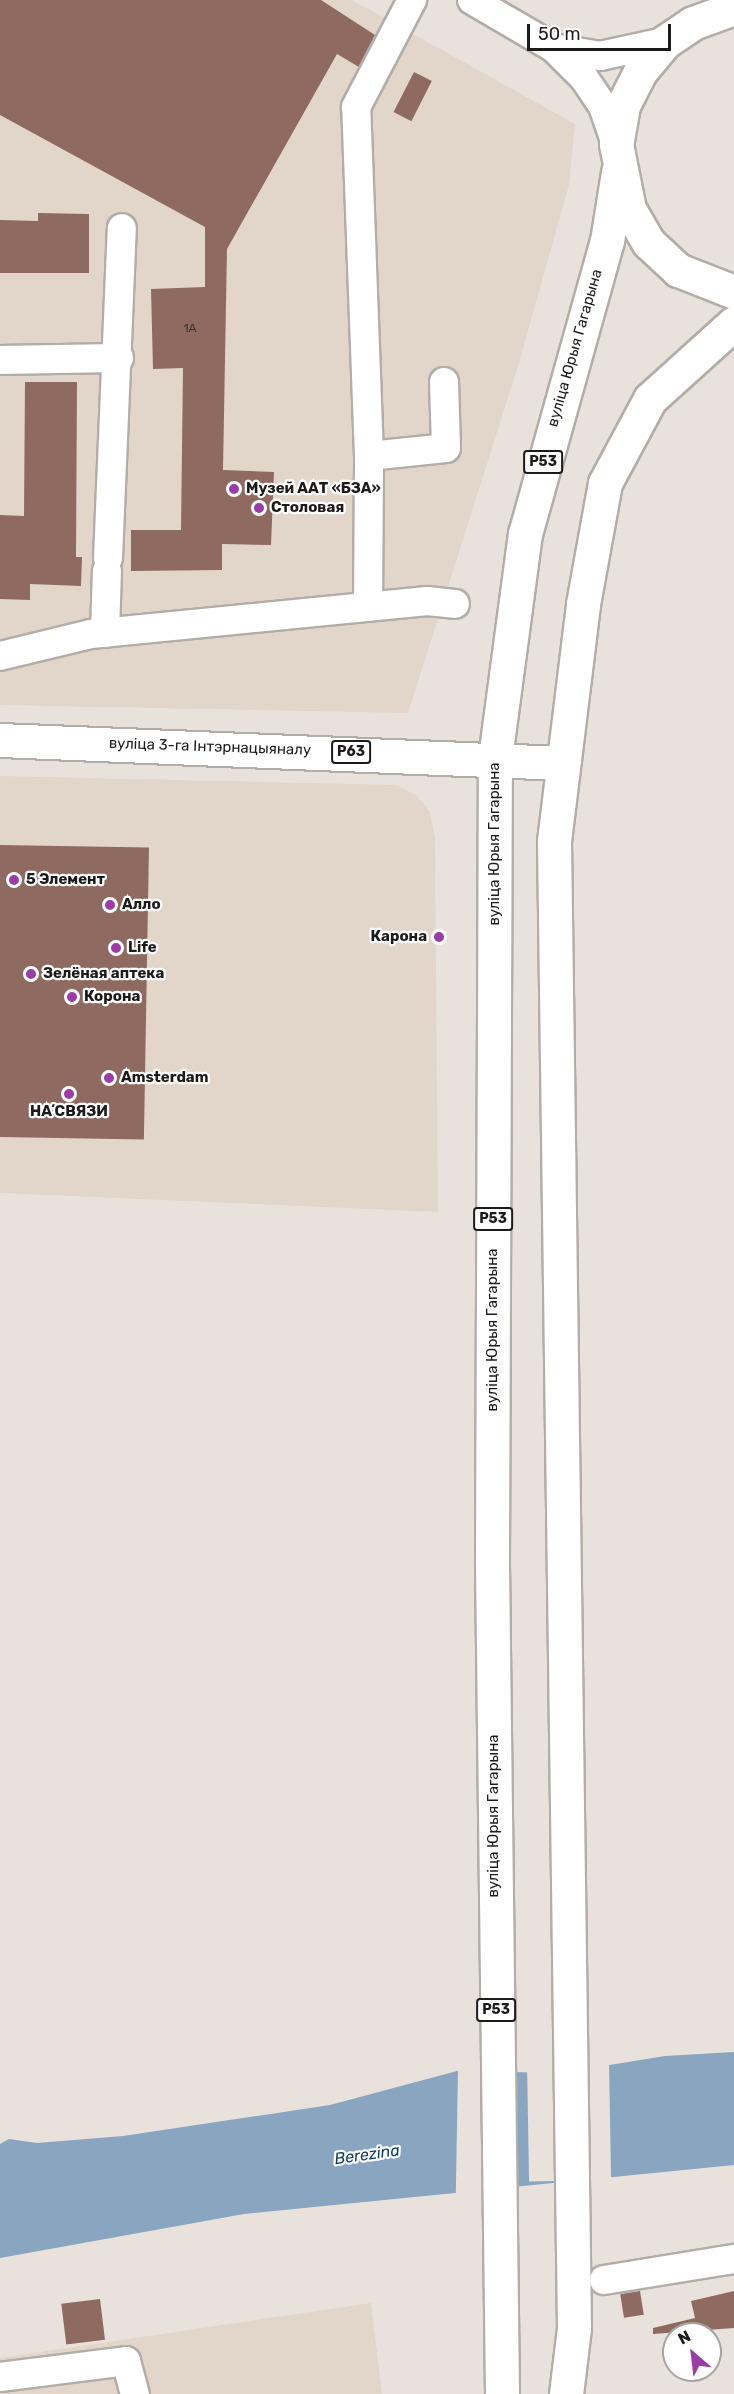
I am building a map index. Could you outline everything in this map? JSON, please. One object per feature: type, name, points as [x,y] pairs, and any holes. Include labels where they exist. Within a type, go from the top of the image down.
[{"type":"main road","name":"Р53","points":[[717,0],[693,22],[665,42],[640,72],[623,106],[617,158],[629,209],[650,243],[678,270],[734,292]]},
{"type":"main road","name":"Р53","points":[[693,22],[734,8]]},
{"type":"main road","name":"вуліца Юрыя Гагарына","points":[[501,2394],[498,2340],[493,1680],[495,758],[525,534],[607,241],[617,158]]},
{"type":"main road","points":[[566,2394],[574,2328],[552,925],[564,763],[583,604],[605,483],[650,399],[734,322]]},
{"type":"main road","name":"вуліца 3-га Інтэрнацыяналу","points":[[0,740],[495,758],[564,763]]},
{"type":"street","points":[[368,607],[369,456],[356,107],[412,0]]},
{"type":"street","points":[[484,3],[554,48],[603,106],[617,158]]},
{"type":"street","points":[[554,48],[600,56],[665,42]]},
{"type":"street","points":[[105,633],[119,358],[122,228]]},
{"type":"street","points":[[0,360],[119,358]]},
{"type":"street","points":[[369,456],[446,448],[444,382]]},
{"type":"street","points":[[0,656],[105,633],[427,601],[455,604]]},
{"type":"street","points":[[604,2280],[734,2259]]},
{"type":"street","points":[[0,2377],[126,2361],[135,2394]]},
{"type":"shaded area","points":[[0,0],[352,0],[575,124],[569,185],[519,363],[408,713],[0,705]]},
{"type":"shaded area","points":[[0,776],[397,785],[417,796],[429,811],[435,837],[438,1212],[0,1193]]},
{"type":"shaded area","points":[[371,2303],[382,2394],[0,2394],[0,2358]]},
{"type":"water","name":"Berezina","points":[[734,2052],[734,2165],[244,2214],[0,2258],[0,2144],[9,2139],[37,2143],[123,2136],[330,2105],[457,2071],[560,2073],[665,2056]]},
{"type":"pier","points":[[609,2061],[611,2180],[529,2181],[527,2062]]},
{"type":"pier","points":[[458,2068],[511,2069],[509,2197],[456,2196]]},
{"type":"building","points":[[0,0],[321,0],[375,35],[359,67],[337,54],[227,249],[223,470],[274,472],[271,545],[222,544],[222,570],[131,571],[131,530],[181,530],[183,368],[153,369],[151,289],[205,287],[205,227],[0,115]]},
{"type":"building","points":[[414,72],[432,81],[411,121],[394,112]]},
{"type":"building","points":[[38,213],[89,214],[89,273],[0,273],[0,220],[38,221]]},
{"type":"building","points":[[25,382],[77,382],[76,557],[82,557],[81,586],[30,584],[30,600],[0,599],[0,515],[24,516]]},
{"type":"building","name":"Корона","points":[[0,845],[149,848],[144,1140],[0,1137]]},
{"type":"building","points":[[640,2291],[644,2315],[624,2318],[620,2294]]},
{"type":"building","points":[[734,2291],[734,2328],[722,2329],[722,2322],[678,2322],[695,2318],[691,2301]]},
{"type":"building","points":[[100,2299],[105,2340],[66,2344],[61,2304]]},
{"type":"building","points":[[662,2326],[662,2333],[653,2334],[653,2328]]},
{"type":"place","name":"Музей ААТ «БЗА»","points":[[234,489]]},
{"type":"place","name":"Столовая","points":[[259,508]]},
{"type":"place","name":"5 Элемент","points":[[14,880]]},
{"type":"place","name":"Алло","points":[[110,905]]},
{"type":"place","name":"Карона","points":[[439,937]]},
{"type":"place","name":"Life","points":[[116,948]]},
{"type":"place","name":"Зелёная аптека","points":[[31,974]]},
{"type":"place","name":"Корона","points":[[72,997]]},
{"type":"place","name":"Amsterdam","points":[[109,1078]]},
{"type":"place","name":"НАʼСВЯЗИ","points":[[69,1094]]}]
